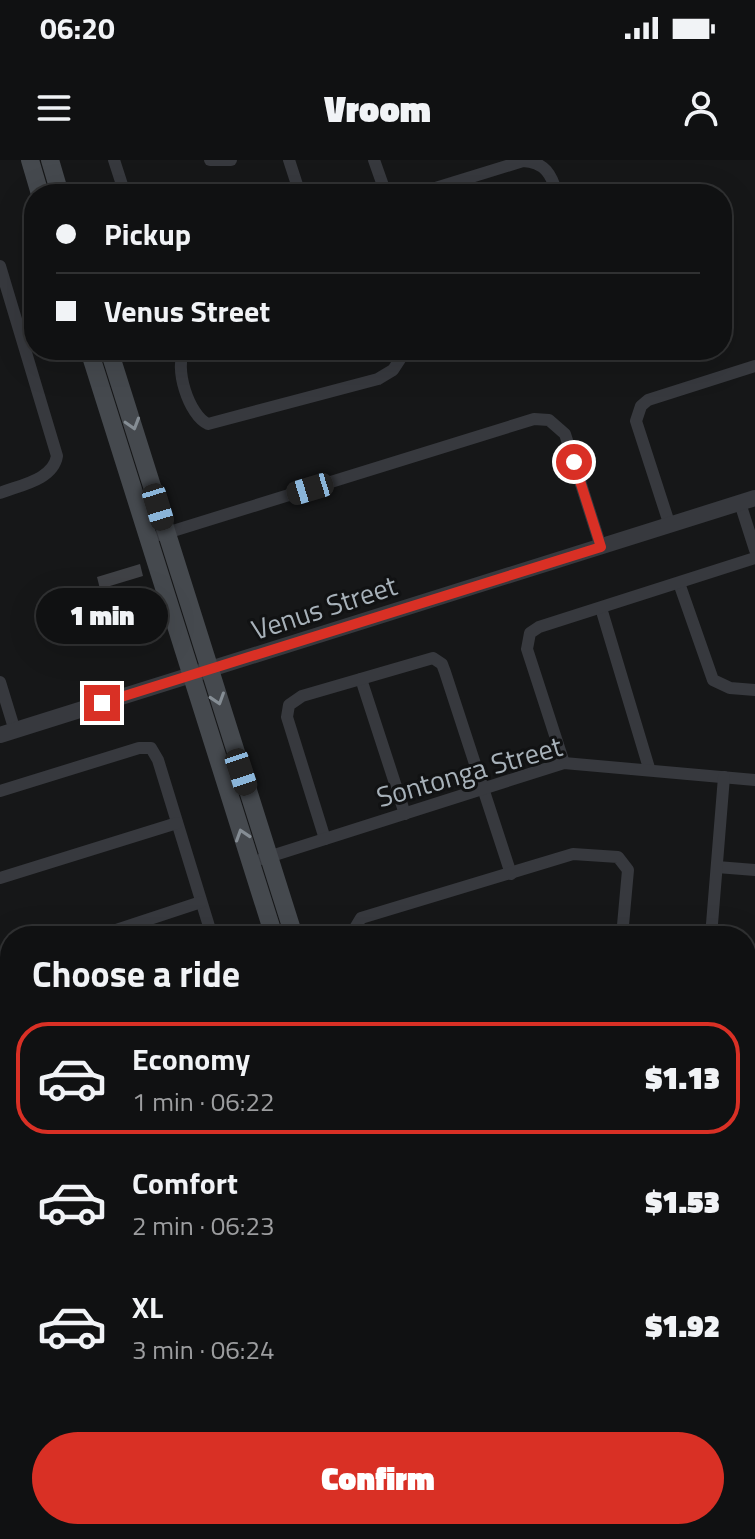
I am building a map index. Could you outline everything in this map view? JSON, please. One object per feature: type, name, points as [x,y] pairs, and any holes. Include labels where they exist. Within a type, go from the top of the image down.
[{"type":"main road","points":[[30,160],[37,184]]},
{"type":"main road","points":[[50,160],[57,184]]},
{"type":"main road","points":[[93,360],[209,671],[291,926]]},
{"type":"main road","points":[[112,360],[191,677],[271,926]]},
{"type":"street","points":[[114,160],[122,184]]},
{"type":"street","points":[[210,160],[228,160]]},
{"type":"street","points":[[289,160],[297,184]]},
{"type":"street","points":[[374,160],[382,184]]},
{"type":"street","points":[[448,184],[523,161],[535,161],[553,177],[555,184]]},
{"type":"street","points":[[0,266],[24,346]]},
{"type":"street","points":[[0,493],[45,475],[51,470],[57,456],[28,360]]},
{"type":"street","points":[[180,360],[180,369],[195,414],[208,424],[378,379],[393,370],[400,360]]},
{"type":"street","points":[[670,526],[636,421],[637,413],[648,400],[755,366]]},
{"type":"street","points":[[158,536],[534,419],[549,420],[565,434],[601,547]]},
{"type":"street","points":[[747,500],[755,550]]},
{"type":"street","name":"Venus Street","points":[[8,733],[747,500]]},
{"type":"street","points":[[564,763],[527,639],[539,627],[755,558]]},
{"type":"street","points":[[679,583],[713,680],[730,688],[755,690]]},
{"type":"street","points":[[601,608],[649,768]]},
{"type":"street","points":[[325,839],[287,711],[294,700],[426,659],[438,659],[445,672],[511,874]]},
{"type":"street","points":[[361,679],[405,814]]},
{"type":"street","points":[[0,682],[8,733]]},
{"type":"street","points":[[0,791],[146,746],[158,760],[209,926]]},
{"type":"street","name":"Sontonga Street","points":[[251,863],[564,763],[649,768],[755,780]]},
{"type":"street","points":[[712,926],[724,777]]},
{"type":"street","points":[[0,878],[177,823]]},
{"type":"street","points":[[356,926],[361,918],[573,854],[618,857],[628,870],[623,926]]},
{"type":"street","points":[[717,867],[755,870]]},
{"type":"street","points":[[128,926],[201,902]]},
{"type":"building","points":[[140,564],[143,576],[100,589],[97,577]]},
{"type":"building","points":[[101,591],[110,622],[97,626],[88,595]]},
{"type":"route","points":[[102,703],[601,547],[574,462]]}]
